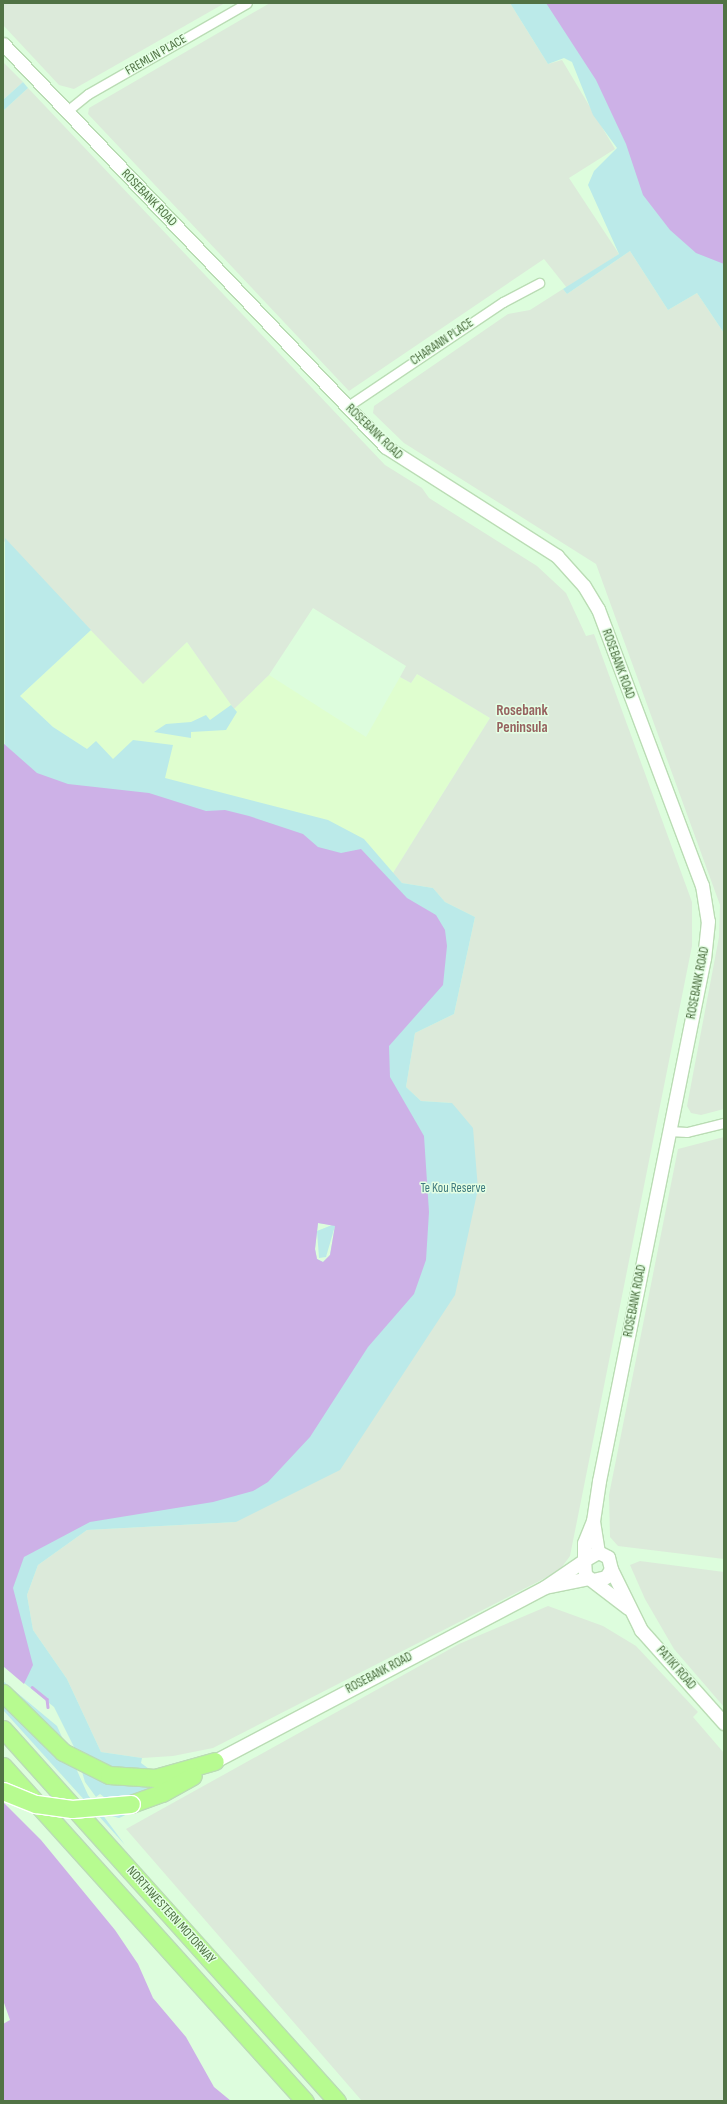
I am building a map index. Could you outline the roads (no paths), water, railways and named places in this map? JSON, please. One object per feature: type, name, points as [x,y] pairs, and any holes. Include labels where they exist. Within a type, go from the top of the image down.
[{"type":"highway","points":[[5,1695],[63,1752],[109,1775],[155,1778],[215,1761]]},
{"type":"highway","name":"NORTHWESTERN MOTORWAY","points":[[3,1729],[337,2101]]},
{"type":"highway","points":[[3,1791],[45,1806],[72,1809],[131,1804],[162,1793],[215,1761]]},
{"type":"highway","name":"NORTHWESTERN MOTORWAY","points":[[3,1766],[305,2101]]},
{"type":"main road","name":"ROSEBANK ROAD","points":[[3,44],[348,406],[402,460],[556,556],[584,586],[598,609],[702,885],[707,910],[704,958],[592,1521],[584,1543],[583,1560],[545,1587],[215,1761]]},
{"type":"main road","name":"ROSEBANK ROAD","points":[[592,1521],[598,1552]]},
{"type":"main road","points":[[598,1552],[608,1557],[611,1569],[606,1577],[591,1579],[582,1569],[583,1560],[598,1552]]},
{"type":"main road","name":"PATIKI ROAD","points":[[611,1569],[641,1630],[724,1724]]},
{"type":"main road","name":"ROSEBANK ROAD","points":[[545,1587],[591,1579]]},
{"type":"main road","name":"PATIKI ROAD","points":[[591,1579],[632,1611]]},
{"type":"street","name":"FREMLIN PLACE","points":[[67,111],[88,94],[247,3]]},
{"type":"street","name":"CHARANN PLACE","points":[[348,406],[503,302],[539,283]]},
{"type":"street","points":[[669,1131],[687,1132],[724,1123]]},
{"type":"waterway","points":[[32,1687],[47,1699],[48,1707]]},
{"type":"district","name":"Rosebank Peninsula","points":[[522,718]]},
{"type":"park label","name":"Te Kou Reserve","points":[[453,1188]]}]
